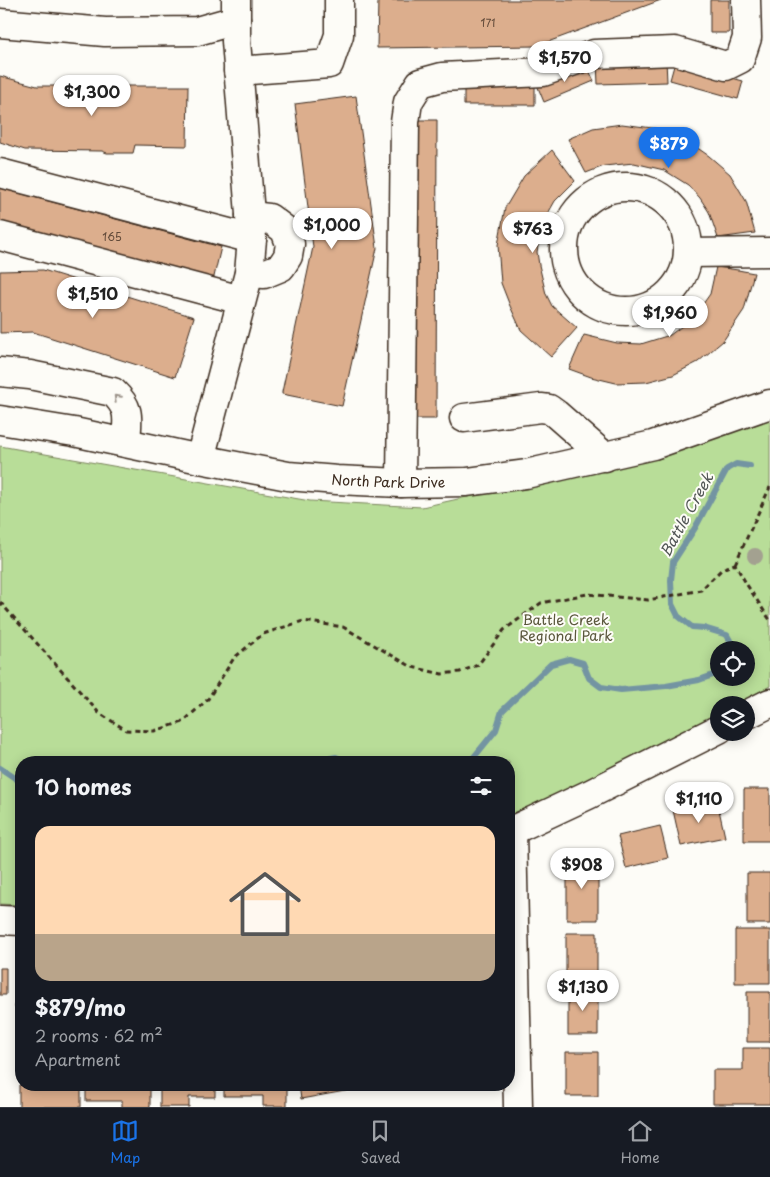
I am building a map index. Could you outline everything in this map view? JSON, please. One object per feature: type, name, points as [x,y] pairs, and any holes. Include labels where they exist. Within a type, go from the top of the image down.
[{"type":"street","points":[[238,71],[329,64],[340,35],[339,0]]},
{"type":"street","points":[[401,483],[405,122],[408,102],[420,83],[442,77],[543,72],[594,54],[675,51],[726,66],[740,59],[747,38],[746,0]]},
{"type":"street","points":[[0,23],[105,32],[197,32],[236,10],[238,71],[251,227],[249,273],[200,459]]},
{"type":"street","points":[[0,173],[251,227],[269,218],[285,230],[290,244],[288,256],[281,267],[264,274],[249,273]]},
{"type":"street","points":[[619,187],[640,188],[660,197],[676,212],[686,231],[688,253],[683,273],[671,291],[654,304],[633,310],[612,310],[592,301],[576,286],[566,267],[564,245],[569,224],[581,206],[598,193],[619,187]]},
{"type":"street","points":[[0,236],[241,300]]},
{"type":"street","points":[[688,253],[770,252]]},
{"type":"street","points":[[0,372],[30,375],[113,392],[122,400],[128,413],[126,443]]},
{"type":"street","name":"North Park Drive","points":[[0,420],[74,432],[288,476],[401,483],[467,482],[526,474],[653,445],[770,404]]},
{"type":"street","points":[[464,418],[541,408],[549,409],[605,457]]},
{"type":"street","points":[[755,710],[770,703]]},
{"type":"street","points":[[515,829],[590,794],[710,734]]},
{"type":"street","points":[[0,920],[15,921]]},
{"type":"street","points":[[515,1004],[518,1107]]},
{"type":"path","points":[[0,602],[99,713],[126,730],[154,731],[183,722],[208,699],[234,658],[263,634],[303,621],[343,627],[412,667],[442,674],[460,672],[478,665],[504,630],[541,603],[587,594],[648,600],[701,590],[722,569],[735,564],[770,487]]},
{"type":"path","points":[[735,564],[770,620]]},
{"type":"green space","name":"Battle Creek Regional Park","points":[[770,419],[770,686],[751,696],[710,696],[710,718],[515,816],[515,756],[15,756],[15,905],[0,904],[0,446],[310,501],[422,507],[674,451]]},
{"type":"building","points":[[378,0],[661,0],[537,46],[377,48]]},
{"type":"building","points":[[710,0],[729,0],[729,33],[710,33]]},
{"type":"building","points":[[666,60],[667,82],[598,84],[597,62]]},
{"type":"building","points":[[675,62],[743,81],[738,99],[670,80]]},
{"type":"building","points":[[586,64],[594,81],[544,102],[537,85]]},
{"type":"building","points":[[0,76],[37,86],[188,86],[187,146],[135,145],[133,153],[107,153],[102,151],[25,150],[0,142]]},
{"type":"building","points":[[464,86],[535,86],[535,105],[464,105]]},
{"type":"building","points":[[356,96],[377,248],[342,406],[282,394],[313,247],[295,104]]},
{"type":"building","points":[[416,120],[437,120],[436,419],[415,419]]},
{"type":"building","points":[[622,124],[660,129],[686,140],[709,156],[730,174],[746,201],[755,233],[718,238],[709,212],[700,198],[688,185],[664,170],[634,163],[604,166],[586,173],[568,139],[593,128]]},
{"type":"building","points":[[552,150],[575,181],[555,201],[542,224],[537,252],[546,294],[552,306],[577,328],[551,357],[521,330],[501,283],[498,245],[505,208],[524,176]]},
{"type":"building","points":[[0,188],[221,247],[213,281],[0,228]]},
{"type":"building","points":[[716,267],[754,273],[744,310],[723,341],[698,362],[673,375],[646,382],[616,383],[569,369],[584,335],[617,343],[641,344],[670,335],[693,318],[710,294]]},
{"type":"building","points":[[43,270],[194,317],[175,377],[33,332],[0,333],[0,271]]},
{"type":"building","points":[[744,789],[770,789],[770,841],[744,841]]},
{"type":"building","points":[[717,801],[725,837],[681,846],[673,810]]},
{"type":"building","points":[[660,826],[668,858],[626,868],[618,836]]},
{"type":"building","points":[[567,860],[598,860],[598,920],[567,920]]},
{"type":"building","points":[[747,873],[770,873],[770,924],[747,924]]},
{"type":"building","points":[[735,930],[770,930],[770,983],[735,983]]},
{"type":"building","points":[[566,933],[597,933],[597,981],[566,981]]},
{"type":"building","points":[[0,968],[6,968],[6,995],[0,995]]},
{"type":"building","points":[[568,990],[598,990],[598,1035],[568,1035]]},
{"type":"building","points":[[747,992],[770,992],[770,1042],[747,1042]]},
{"type":"building","points":[[743,1048],[770,1048],[770,1104],[713,1104],[713,1070],[743,1070]]},
{"type":"building","points":[[566,1052],[598,1052],[598,1096],[566,1096]]},
{"type":"building","points":[[19,1091],[81,1091],[81,1107],[19,1107]]},
{"type":"building","points":[[86,1091],[150,1091],[150,1107],[122,1107],[122,1101],[86,1101]]},
{"type":"building","points":[[160,1091],[215,1091],[215,1097],[189,1097],[189,1107],[160,1107]]},
{"type":"building","points":[[224,1091],[287,1091],[287,1106],[263,1106],[263,1096],[224,1096]]},
{"type":"building","points":[[300,1091],[345,1091],[301,1099]]},
{"type":"waterway","name":"Battle Creek","points":[[730,641],[727,635],[704,628],[692,627],[678,616],[672,604],[671,580],[673,562],[695,528],[727,469],[736,464],[750,466]]},
{"type":"waterway","name":"Battle Creek","points":[[475,756],[496,730],[502,711],[551,664],[569,659],[583,663],[589,678],[601,687],[621,690],[666,686],[710,676]]},
{"type":"waterway","name":"Battle Creek","points":[[0,768],[15,778]]}]
